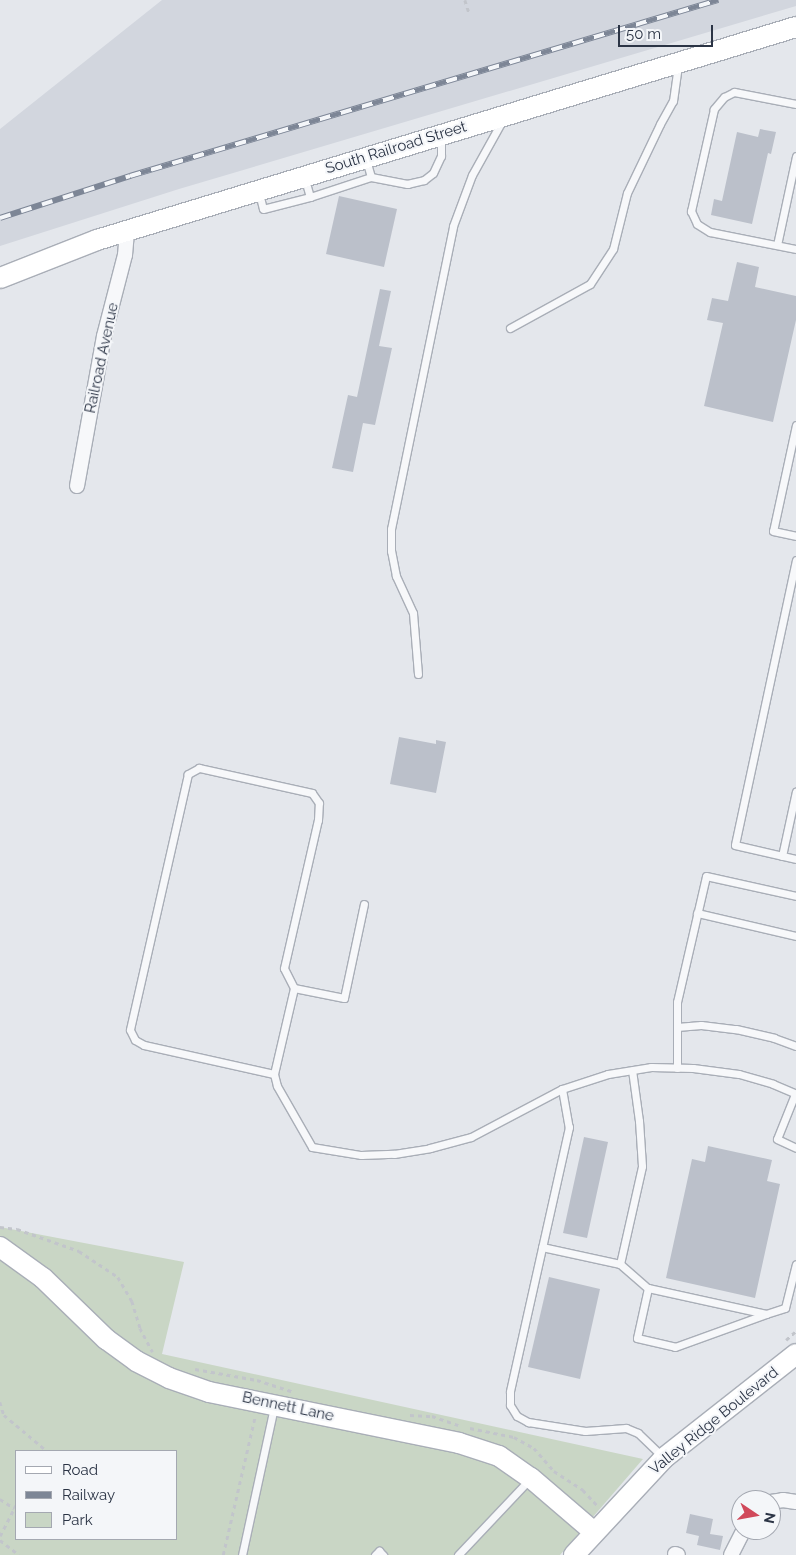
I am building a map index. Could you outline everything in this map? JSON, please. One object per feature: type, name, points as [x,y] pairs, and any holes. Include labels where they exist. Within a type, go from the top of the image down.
[{"type":"street","name":"South Railroad Street","points":[[0,278],[97,240],[796,27]]},
{"type":"street","name":"Railroad Avenue","points":[[77,486],[104,336],[125,255],[127,231]]},
{"type":"street","name":"Bennett Lane","points":[[0,1247],[44,1278],[106,1339],[136,1361],[169,1378],[209,1392],[266,1402],[458,1443],[499,1456],[531,1478],[594,1532]]},
{"type":"street","name":"Valley Ridge Boulevard","points":[[574,1555],[664,1458],[793,1351]]},
{"type":"street","points":[[781,1500],[796,1502]]},
{"type":"street","points":[[731,1555],[739,1540]]},
{"type":"lane","points":[[510,328],[590,284],[613,249],[627,193],[673,101],[679,62]]},
{"type":"lane","points":[[796,104],[734,92],[724,97],[714,108],[692,211],[698,224],[710,232],[796,249]]},
{"type":"lane","points":[[418,674],[413,613],[396,576],[391,551],[392,529],[454,226],[472,175],[506,114]]},
{"type":"lane","points":[[258,190],[263,210],[371,177],[407,184],[419,183],[429,177],[441,156],[440,134]]},
{"type":"lane","points":[[777,245],[796,156]]},
{"type":"lane","points":[[365,157],[371,177]]},
{"type":"lane","points":[[304,176],[310,197]]},
{"type":"lane","points":[[796,425],[773,531],[796,536]]},
{"type":"lane","points":[[796,560],[735,845],[796,859]]},
{"type":"lane","points":[[274,1074],[144,1045],[135,1040],[130,1030],[188,774],[199,768],[312,793],[319,803],[318,820],[284,968],[294,988],[274,1074],[277,1086],[312,1147],[361,1154],[394,1154],[430,1148],[472,1137],[562,1089],[608,1074],[651,1067],[739,1074],[773,1084],[796,1094],[777,1139],[796,1148]]},
{"type":"lane","points":[[782,856],[796,791]]},
{"type":"lane","points":[[677,1068],[677,1002],[706,876],[796,896]]},
{"type":"lane","points":[[294,988],[344,998],[364,904]]},
{"type":"lane","points":[[697,913],[796,936]]},
{"type":"lane","points":[[677,1027],[701,1025],[736,1029],[774,1038],[796,1046]]},
{"type":"lane","points":[[620,1264],[642,1166],[639,1121],[632,1070]]},
{"type":"lane","points":[[562,1089],[569,1126],[510,1392],[510,1405],[517,1416],[528,1422],[585,1431],[626,1428],[638,1433],[664,1458]]},
{"type":"lane","points":[[542,1247],[620,1264],[648,1288],[766,1314]]},
{"type":"lane","points":[[648,1288],[637,1338],[675,1347],[785,1308],[796,1264]]},
{"type":"lane","points":[[242,1555],[266,1402]]},
{"type":"lane","points":[[458,1555],[531,1478]]},
{"type":"lane","points":[[375,1555],[379,1551],[383,1555]]},
{"type":"path","points":[[465,0],[468,12]]},
{"type":"path","points":[[0,1227],[17,1229],[78,1250],[118,1277],[132,1300],[140,1328],[154,1353]]},
{"type":"path","points":[[793,1351],[796,1331]]},
{"type":"path","points":[[190,1368],[257,1380],[300,1393]]},
{"type":"path","points":[[222,1555],[255,1415],[266,1402],[257,1380]]},
{"type":"path","points":[[0,1402],[4,1415],[46,1450]]},
{"type":"path","points":[[405,1415],[432,1416],[463,1427],[514,1437],[534,1448],[554,1471],[583,1490],[598,1507],[604,1501]]},
{"type":"path","points":[[0,1499],[15,1506],[0,1536]]},
{"type":"path","points":[[0,1540],[19,1555]]},
{"type":"shaded area","points":[[162,0],[796,0],[796,6],[179,189],[0,246],[0,129]]},
{"type":"green space","points":[[0,1227],[184,1262],[162,1354],[643,1459],[560,1555],[0,1555]]},
{"type":"building","points":[[760,129],[776,132],[771,154],[768,153],[752,224],[711,215],[714,199],[722,201],[737,132],[758,137]]},
{"type":"building","points":[[339,196],[397,209],[384,267],[326,254]]},
{"type":"building","points":[[737,262],[759,267],[755,287],[796,296],[796,320],[773,422],[704,406],[723,323],[707,320],[712,298],[728,301]]},
{"type":"building","points":[[380,289],[391,291],[379,346],[392,348],[375,425],[363,423],[353,472],[332,468],[348,395],[357,397]]},
{"type":"building","points":[[399,737],[436,744],[436,740],[446,742],[436,793],[390,784]]},
{"type":"building","points":[[584,1137],[608,1142],[587,1238],[563,1233]]},
{"type":"building","points":[[708,1146],[772,1160],[767,1181],[780,1184],[755,1298],[666,1278],[692,1159],[705,1162]]},
{"type":"building","points":[[549,1277],[600,1289],[580,1379],[528,1367]]},
{"type":"building","points":[[690,1514],[713,1519],[710,1534],[723,1536],[720,1550],[697,1545],[699,1536],[686,1533]]},
{"type":"railway","points":[[0,218],[130,176],[718,0]]}]
